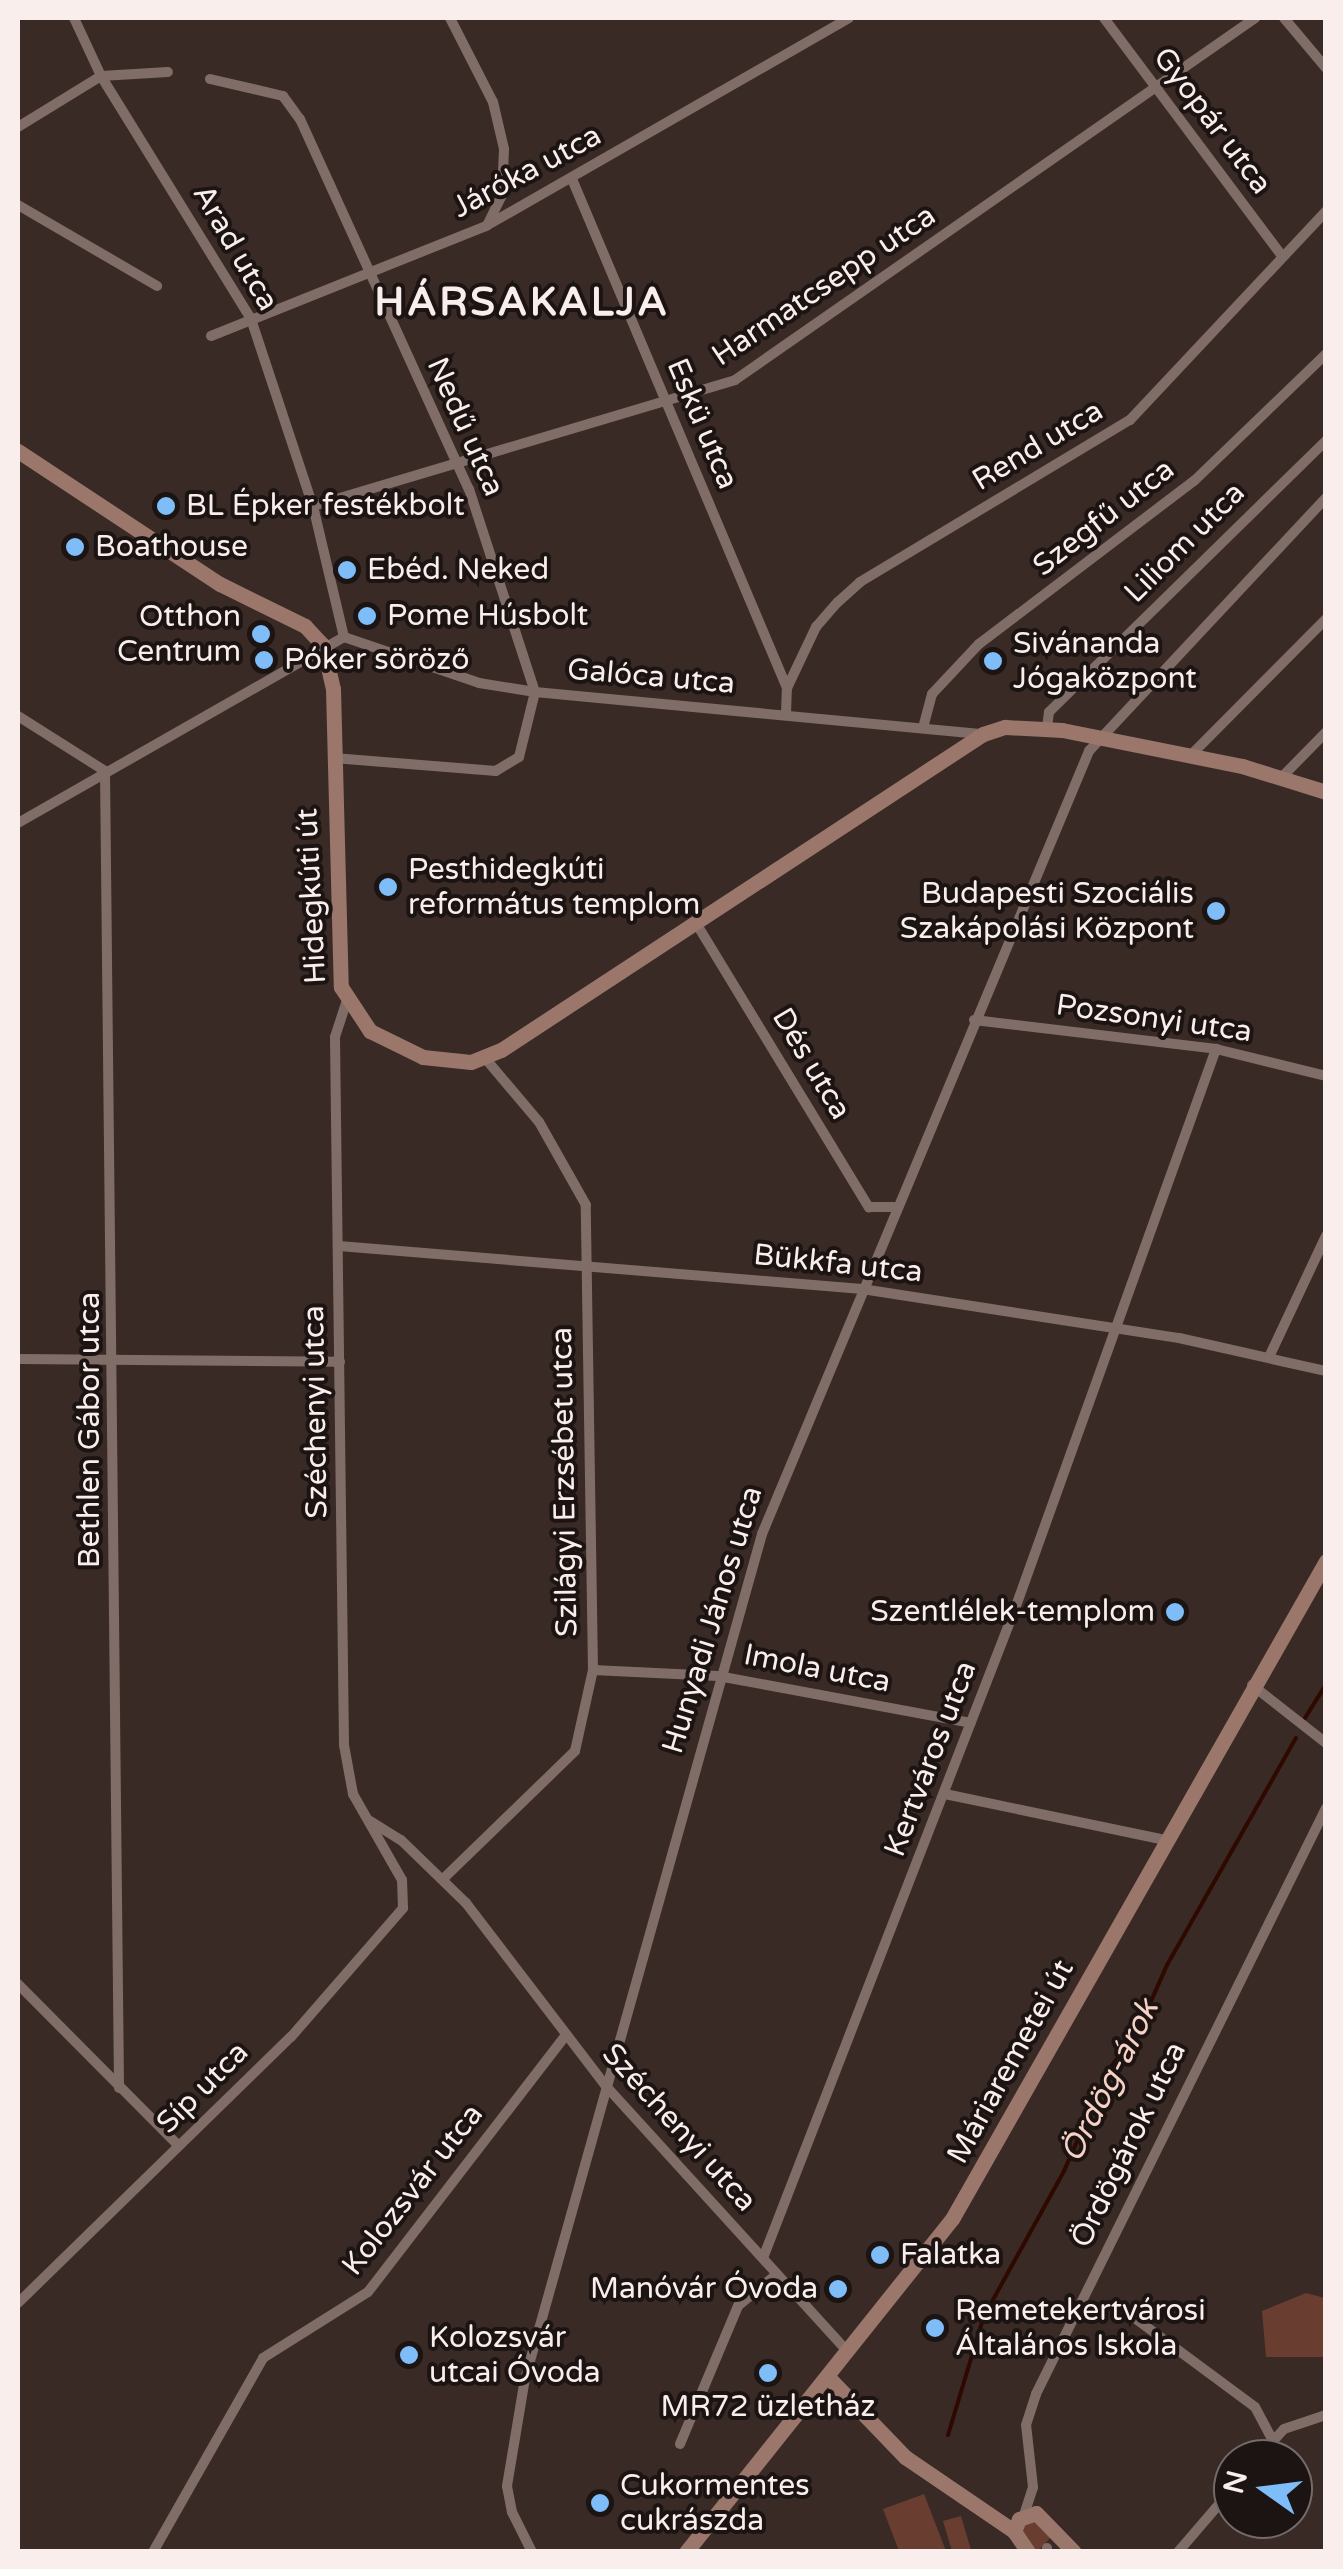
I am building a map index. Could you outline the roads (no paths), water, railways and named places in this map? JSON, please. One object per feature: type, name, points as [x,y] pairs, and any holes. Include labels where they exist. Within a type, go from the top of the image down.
[{"type":"main road","points":[[18,451],[220,584],[306,626],[323,645]]},
{"type":"main road","name":"Hidegkúti út","points":[[323,645],[333,689],[336,951],[346,1004],[370,1031],[404,1050],[440,1061],[485,1058]]},
{"type":"main road","points":[[485,1058],[700,929],[984,734],[1047,728],[1282,777],[1326,792]]},
{"type":"main road","name":"Máriaremetei út","points":[[686,2552],[849,2353],[989,2160],[1252,1684],[1326,1561]]},
{"type":"main road","points":[[829,2378],[905,2457],[988,2512],[1019,2522],[1047,2518],[1050,2548],[1074,2552]]},
{"type":"main road","points":[[1019,2522],[1023,2550]]},
{"type":"street","name":"Arad utca","points":[[74,18],[101,76],[251,319],[314,506],[344,637]]},
{"type":"street","points":[[450,18],[493,102],[504,150],[502,195],[486,226]]},
{"type":"street","name":"Járóka utca","points":[[211,336],[486,226],[849,18]]},
{"type":"street","name":"Gyopár utca","points":[[1104,18],[1281,255]]},
{"type":"street","name":"Harmatcsepp utca","points":[[314,506],[666,405],[735,380],[1254,18]]},
{"type":"street","points":[[1284,18],[1326,68]]},
{"type":"street","points":[[18,128],[101,76],[168,72]]},
{"type":"street","name":"Nedű utca","points":[[210,80],[284,96],[300,119],[367,276],[458,463],[535,692]]},
{"type":"street","name":"Eskü utca","points":[[572,179],[787,688]]},
{"type":"street","points":[[18,205],[157,286]]},
{"type":"street","name":"Rend utca","points":[[786,713],[787,688],[816,627],[860,582],[1130,420],[1326,211]]},
{"type":"street","name":"Szegfű utca","points":[[924,724],[932,694],[979,644],[1194,481],[1326,354]]},
{"type":"street","name":"Liliom utca","points":[[1047,728],[1050,712],[1326,441]]},
{"type":"street","points":[[1097,738],[1326,498]]},
{"type":"street","points":[[1190,757],[1326,619]]},
{"type":"street","points":[[18,823],[323,645],[344,637]]},
{"type":"street","name":"Galóca utca","points":[[344,637],[479,683],[535,692],[924,724],[984,734]]},
{"type":"street","points":[[334,758],[496,771],[519,757],[535,692]]},
{"type":"street","points":[[18,716],[105,771]]},
{"type":"street","points":[[1282,777],[1326,732]]},
{"type":"street","name":"Hunyadi János utca","points":[[532,2552],[512,2512],[509,2457],[605,2085],[718,1676],[762,1534],[894,1207],[1097,738]]},
{"type":"street","name":"Bethlen Gábor utca","points":[[105,771],[115,1362],[119,2088]]},
{"type":"street","name":"Dés utca","points":[[700,929],[869,1207],[894,1207]]},
{"type":"street","name":"Széchenyi utca","points":[[346,1004],[334,1036],[344,1745],[353,1794],[404,1896]]},
{"type":"street","name":"Pozsonyi utca","points":[[974,1020],[1216,1049],[1326,1076]]},
{"type":"street","name":"Kertváros utca","points":[[763,2258],[971,1723],[1216,1049]]},
{"type":"street","name":"Szilágyi Erzsébet utca","points":[[442,1879],[576,1751],[592,1670],[586,1205],[538,1122],[485,1058]]},
{"type":"street","points":[[1269,1357],[1326,1236]]},
{"type":"street","name":"Bükkfa utca","points":[[339,1246],[862,1289],[1117,1328],[1326,1371]]},
{"type":"street","points":[[18,1360],[340,1362]]},
{"type":"street","name":"Imola utca","points":[[592,1670],[718,1676],[971,1723]]},
{"type":"street","points":[[1252,1684],[1326,1743]]},
{"type":"street","points":[[944,1794],[1165,1840]]},
{"type":"street","name":"Ördögárok utca","points":[[1019,2522],[1033,2487],[1026,2426],[1036,2394],[1326,1808]]},
{"type":"street","name":"Széchenyi utca","points":[[366,1818],[401,1840],[442,1879],[605,2085],[849,2353]]},
{"type":"street","points":[[383,1849],[392,1838],[401,1840]]},
{"type":"street","name":"Síp utca","points":[[18,2303],[180,2146],[396,1922],[404,1896]]},
{"type":"street","points":[[18,1984],[180,2146]]},
{"type":"street","name":"Kolozsvár utca","points":[[153,2552],[262,2358],[368,2292],[564,2036]]},
{"type":"street","points":[[680,2444],[738,2306],[777,2274]]},
{"type":"street","points":[[1132,2316],[1255,2407],[1272,2439]]},
{"type":"street","points":[[1275,2439],[1284,2429],[1326,2415]]},
{"type":"street","points":[[1178,2552],[1213,2511]]},
{"type":"waterway","name":"Ördög-árok","points":[[1305,1718],[1326,1685]]},
{"type":"waterway","name":"Ördög-árok","points":[[948,2435],[984,2316],[1064,2171],[1109,2069],[1136,2035],[1167,1965],[1296,1738]]},
{"type":"place","name":"BL Épker festékbolt","points":[[166,506]]},
{"type":"place","name":"Boathouse","points":[[75,547]]},
{"type":"place","name":"Ebéd. Neked","points":[[347,570]]},
{"type":"place","name":"Pome Húsbolt","points":[[367,616]]},
{"type":"place","name":"Otthon Centrum","points":[[261,634]]},
{"type":"place","name":"Póker söröző","points":[[264,660]]},
{"type":"place","name":"Sivánanda Jógaközpont","points":[[993,661]]},
{"type":"place","name":"Pesthidegkúti református templom","points":[[388,887]]},
{"type":"place","name":"Budapesti Szociális Szakápolási Központ","points":[[1216,911]]},
{"type":"place","name":"Szentlélek-templom","points":[[1175,1612]]},
{"type":"place","name":"Falatka","points":[[880,2255]]},
{"type":"place","name":"Manóvár Óvoda","points":[[838,2289]]},
{"type":"place","name":"Remetekertvárosi Általános Iskola","points":[[935,2328]]},
{"type":"place","name":"Kolozsvár utcai Óvoda","points":[[409,2355]]},
{"type":"place","name":"MR72 üzletház","points":[[768,2373]]},
{"type":"place","name":"Cukormentes cukrászda","points":[[600,2503]]},
{"type":"district","name":"HÁRSAKALJA","points":[[522,302]]}]
